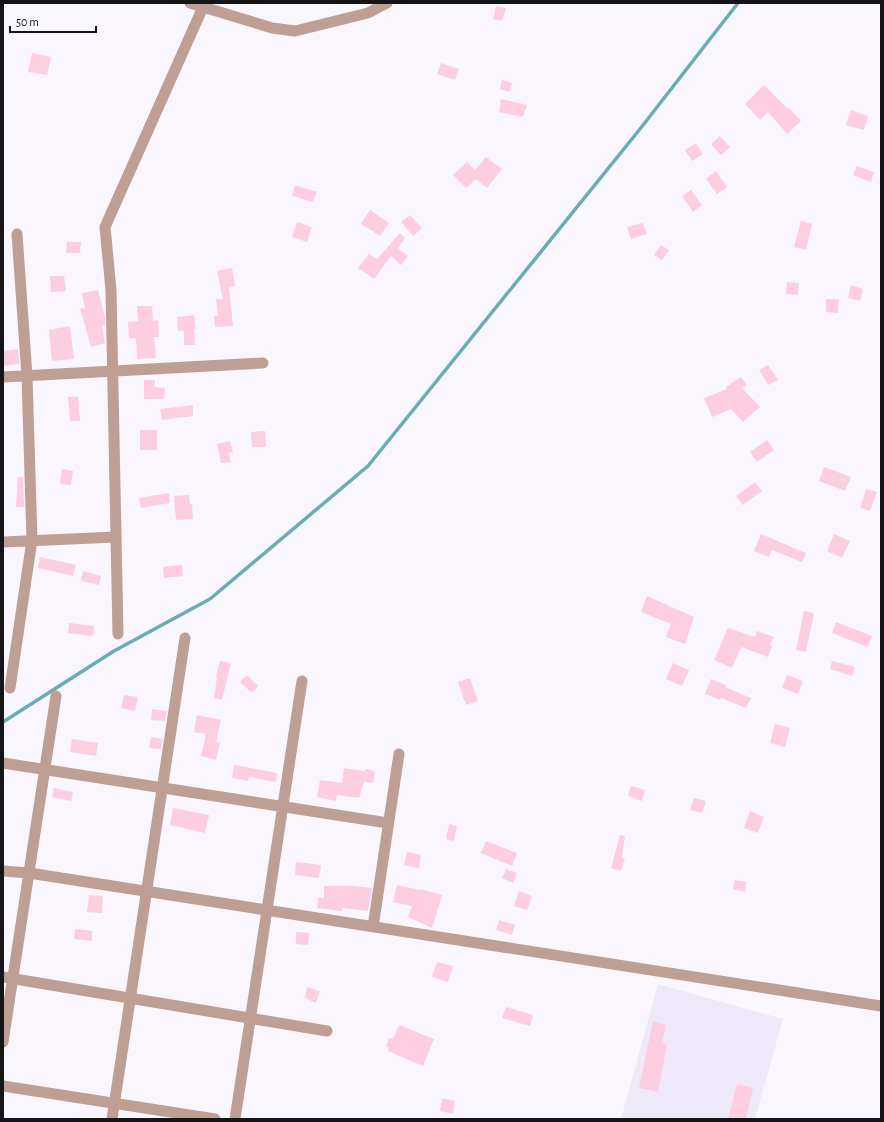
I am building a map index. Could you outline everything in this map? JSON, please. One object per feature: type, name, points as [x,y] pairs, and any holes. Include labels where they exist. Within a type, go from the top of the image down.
[{"type":"street","points":[[190,3],[272,28],[295,31],[368,13],[387,3]]},
{"type":"street","points":[[118,634],[111,290],[105,227],[203,7]]},
{"type":"street","points":[[10,688],[32,540],[27,376],[17,234]]},
{"type":"street","points":[[3,377],[263,363]]},
{"type":"street","points":[[3,542],[116,538]]},
{"type":"street","points":[[112,1119],[185,638]]},
{"type":"street","points":[[235,1119],[302,681]]},
{"type":"street","points":[[3,1042],[8,978],[29,873],[56,696]]},
{"type":"street","points":[[373,927],[399,754]]},
{"type":"street","points":[[3,763],[388,823]]},
{"type":"street","points":[[3,871],[29,873],[147,891],[881,1006]]},
{"type":"street","points":[[8,978],[327,1031]]},
{"type":"street","points":[[3,1086],[215,1119]]},
{"type":"shaded area","points":[[658,984],[783,1019],[755,1119],[621,1119]]},
{"type":"building","points":[[496,6],[506,8],[502,21],[493,19]]},
{"type":"building","points":[[32,53],[51,57],[47,75],[28,72]]},
{"type":"building","points":[[441,63],[459,69],[455,80],[437,74]]},
{"type":"building","points":[[502,80],[512,83],[509,92],[500,89]]},
{"type":"building","points":[[764,85],[801,121],[787,134],[768,112],[760,120],[745,104]]},
{"type":"building","points":[[501,99],[527,105],[523,117],[499,112]]},
{"type":"building","points":[[851,110],[868,116],[864,130],[846,125]]},
{"type":"building","points":[[720,136],[730,147],[721,155],[711,144]]},
{"type":"building","points":[[696,143],[703,154],[692,161],[685,150]]},
{"type":"building","points":[[486,157],[502,169],[487,188],[476,179],[466,188],[453,175],[467,162],[475,170]]},
{"type":"building","points":[[857,166],[874,172],[871,182],[853,175]]},
{"type":"building","points":[[716,171],[727,187],[717,194],[706,179]]},
{"type":"building","points":[[295,185],[317,192],[313,202],[292,196]]},
{"type":"building","points":[[691,190],[702,205],[693,212],[682,196]]},
{"type":"building","points":[[370,210],[389,223],[380,236],[361,224]]},
{"type":"building","points":[[410,215],[422,228],[413,236],[401,222]]},
{"type":"building","points":[[801,221],[812,224],[806,250],[794,247]]},
{"type":"building","points":[[297,222],[312,227],[307,242],[292,237]]},
{"type":"building","points":[[643,223],[647,234],[631,239],[627,227]]},
{"type":"building","points":[[400,233],[405,238],[398,248],[408,256],[401,265],[391,256],[374,279],[358,268],[369,254],[377,259]]},
{"type":"building","points":[[67,242],[81,242],[80,253],[66,253]]},
{"type":"building","points":[[661,245],[669,250],[662,260],[654,255]]},
{"type":"building","points":[[232,268],[235,286],[229,287],[233,326],[215,327],[214,316],[218,316],[216,299],[223,299],[217,271]]},
{"type":"building","points":[[50,276],[64,276],[66,291],[51,292]]},
{"type":"building","points":[[787,282],[799,283],[798,295],[786,294]]},
{"type":"building","points":[[851,285],[863,289],[860,301],[848,298]]},
{"type":"building","points":[[98,290],[105,318],[105,325],[102,326],[105,343],[91,347],[80,308],[85,309],[82,293]]},
{"type":"building","points":[[826,299],[839,299],[838,313],[826,312]]},
{"type":"building","points":[[137,306],[152,306],[153,321],[158,320],[159,337],[154,337],[156,358],[137,359],[136,338],[129,338],[128,322],[138,321]]},
{"type":"building","points":[[194,315],[196,329],[194,329],[195,345],[184,345],[184,330],[178,331],[177,317]]},
{"type":"building","points":[[70,326],[74,359],[52,361],[49,330]]},
{"type":"building","points":[[18,349],[19,364],[3,366],[3,351]]},
{"type":"building","points":[[768,365],[778,380],[768,385],[759,370]]},
{"type":"building","points":[[741,377],[747,385],[742,388],[760,407],[743,422],[731,409],[712,417],[704,398],[727,389],[726,387]]},
{"type":"building","points":[[144,380],[155,380],[155,387],[165,388],[164,399],[144,399]]},
{"type":"building","points":[[68,397],[78,397],[80,421],[70,421]]},
{"type":"building","points":[[193,405],[193,416],[162,420],[160,409]]},
{"type":"building","points":[[140,430],[157,430],[157,450],[140,450]]},
{"type":"building","points":[[265,431],[266,447],[252,447],[251,432]]},
{"type":"building","points":[[767,440],[774,450],[757,462],[750,452]]},
{"type":"building","points":[[230,441],[233,452],[229,453],[231,462],[221,463],[217,444]]},
{"type":"building","points":[[824,467],[851,477],[845,491],[819,481]]},
{"type":"building","points":[[62,469],[73,471],[71,485],[60,484]]},
{"type":"building","points":[[18,477],[23,477],[24,507],[16,507]]},
{"type":"building","points":[[755,482],[762,491],[743,505],[736,496]]},
{"type":"building","points":[[866,489],[877,492],[870,511],[860,508]]},
{"type":"building","points":[[169,493],[170,503],[141,508],[139,498]]},
{"type":"building","points":[[189,495],[190,504],[192,504],[193,519],[176,520],[174,496]]},
{"type":"building","points":[[761,534],[806,553],[802,562],[772,550],[769,557],[754,551]]},
{"type":"building","points":[[834,534],[850,541],[842,558],[827,551]]},
{"type":"building","points":[[40,557],[76,565],[73,576],[38,568]]},
{"type":"building","points":[[182,565],[183,576],[164,578],[163,567]]},
{"type":"building","points":[[83,571],[101,576],[99,585],[81,581]]},
{"type":"building","points":[[647,596],[694,617],[685,644],[666,637],[671,624],[641,612]]},
{"type":"building","points":[[804,611],[814,613],[806,652],[796,650]]},
{"type":"building","points":[[836,622],[872,636],[868,647],[832,633]]},
{"type":"building","points":[[69,623],[94,626],[93,636],[68,633]]},
{"type":"building","points":[[728,628],[755,637],[757,631],[774,637],[770,645],[772,646],[768,657],[741,647],[732,668],[714,660]]},
{"type":"building","points":[[220,661],[231,663],[222,700],[214,698],[216,677]]},
{"type":"building","points":[[832,661],[855,667],[852,676],[830,669]]},
{"type":"building","points":[[673,663],[689,670],[682,686],[666,679]]},
{"type":"building","points":[[247,675],[258,686],[252,693],[240,682]]},
{"type":"building","points":[[787,675],[803,681],[798,694],[782,688]]},
{"type":"building","points":[[470,678],[478,701],[466,705],[458,682]]},
{"type":"building","points":[[711,679],[726,685],[725,687],[751,698],[746,708],[721,698],[720,700],[705,694]]},
{"type":"building","points":[[124,695],[138,697],[135,711],[121,708]]},
{"type":"building","points":[[152,709],[167,711],[165,721],[151,720]]},
{"type":"building","points":[[197,715],[221,720],[216,742],[220,743],[216,760],[201,756],[206,734],[194,732]]},
{"type":"building","points":[[775,724],[790,728],[785,747],[770,743]]},
{"type":"building","points":[[151,737],[163,739],[161,749],[149,748]]},
{"type":"building","points":[[72,739],[98,743],[96,756],[70,752]]},
{"type":"building","points":[[234,765],[277,773],[276,782],[249,777],[248,781],[232,778]]},
{"type":"building","points":[[344,768],[375,771],[373,783],[364,782],[359,798],[337,795],[336,801],[317,797],[320,780],[342,783]]},
{"type":"building","points":[[631,786],[645,790],[642,801],[628,796]]},
{"type":"building","points":[[54,788],[73,792],[71,801],[52,797]]},
{"type":"building","points":[[694,798],[706,801],[702,813],[690,810]]},
{"type":"building","points":[[173,808],[209,815],[205,833],[170,825]]},
{"type":"building","points":[[750,811],[764,817],[758,833],[744,828]]},
{"type":"building","points":[[449,824],[457,826],[454,841],[446,839]]},
{"type":"building","points":[[620,835],[625,836],[622,858],[625,858],[621,871],[611,868]]},
{"type":"building","points":[[486,841],[517,853],[512,866],[481,853]]},
{"type":"building","points":[[407,852],[421,855],[419,868],[404,865]]},
{"type":"building","points":[[296,862],[321,865],[319,878],[295,875]]},
{"type":"building","points":[[506,869],[517,873],[513,883],[502,878]]},
{"type":"building","points":[[735,880],[746,882],[745,892],[733,889]]},
{"type":"building","points":[[397,885],[442,895],[432,928],[408,917],[412,906],[393,902]]},
{"type":"building","points":[[324,886],[354,886],[372,888],[368,911],[342,908],[342,911],[317,908],[318,897],[324,898]]},
{"type":"building","points":[[519,891],[532,896],[527,910],[514,906]]},
{"type":"building","points":[[89,895],[103,896],[102,913],[87,912]]},
{"type":"building","points":[[499,920],[515,925],[512,935],[496,930]]},
{"type":"building","points":[[75,929],[92,931],[92,941],[74,939]]},
{"type":"building","points":[[296,932],[309,933],[308,945],[296,944]]},
{"type":"building","points":[[437,962],[453,966],[448,982],[432,977]]},
{"type":"building","points":[[307,987],[320,991],[316,1003],[305,998]]},
{"type":"building","points":[[506,1007],[533,1015],[530,1026],[502,1018]]},
{"type":"building","points":[[653,1021],[666,1025],[662,1043],[667,1044],[658,1092],[639,1088]]},
{"type":"building","points":[[399,1025],[434,1039],[423,1066],[388,1051],[389,1048],[386,1046],[389,1038],[393,1039]]},
{"type":"building","points":[[737,1084],[753,1088],[746,1119],[728,1119]]},
{"type":"building","points":[[442,1098],[455,1101],[453,1114],[440,1111]]},
{"type":"waterway","points":[[3,722],[114,651],[210,599],[368,466],[640,129],[738,3]]}]
